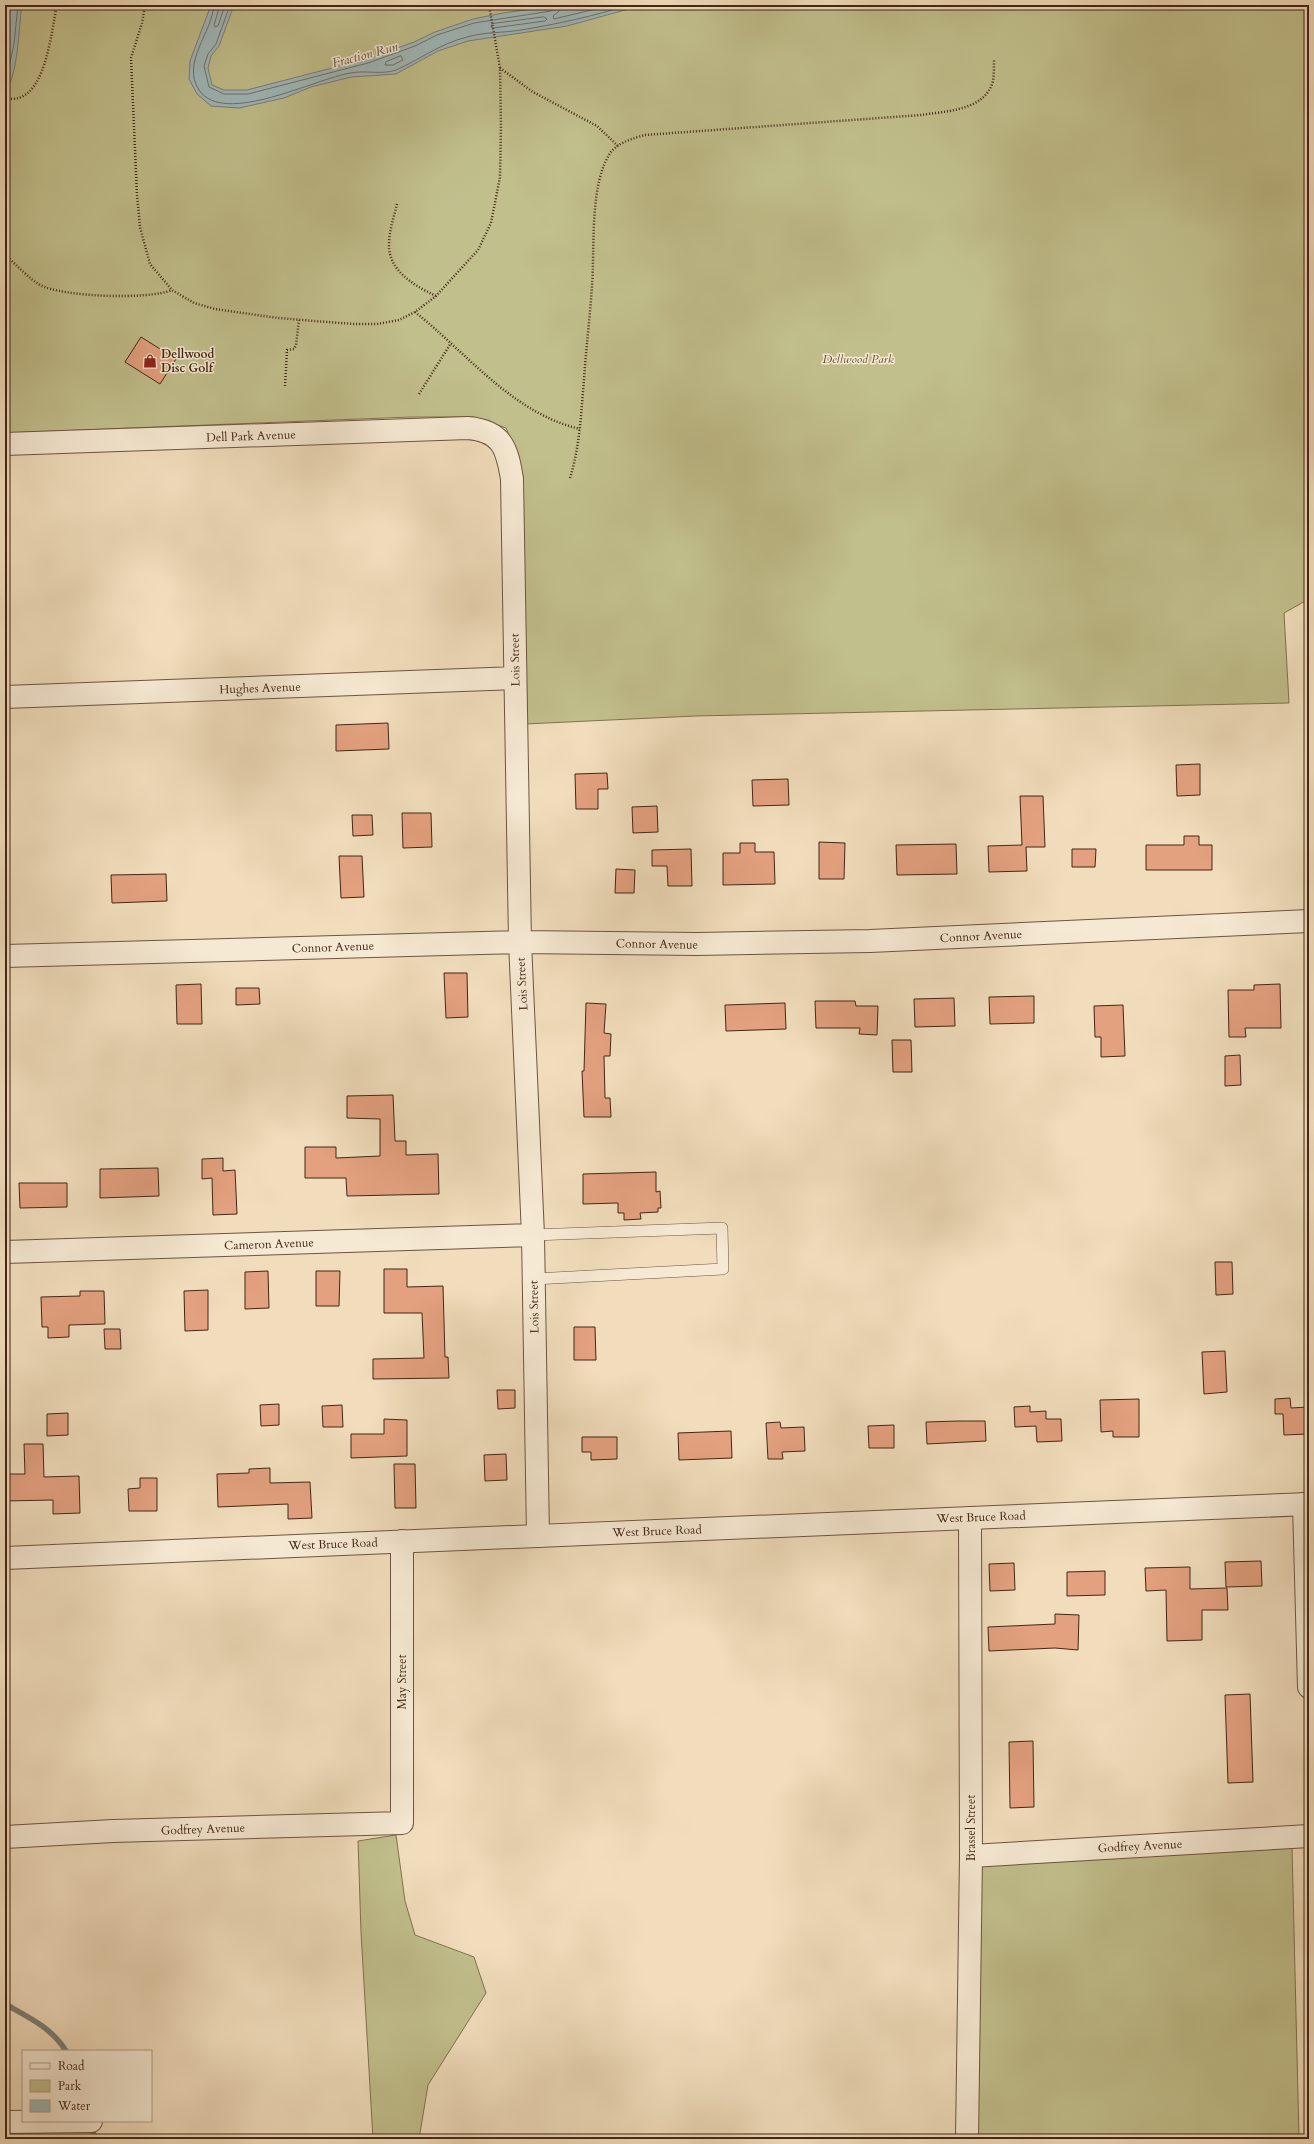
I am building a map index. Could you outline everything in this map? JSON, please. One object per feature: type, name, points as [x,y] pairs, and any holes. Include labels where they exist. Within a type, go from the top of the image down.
[{"type":"street","name":"Dell Park Avenue","points":[[5,444],[468,428],[484,430],[494,436]]},
{"type":"street","name":"Lois Street","points":[[494,436],[504,448],[512,479],[520,942],[533,1235],[538,1536]]},
{"type":"street","name":"Hughes Avenue","points":[[5,697],[515,678]]},
{"type":"street","name":"Connor Avenue","points":[[5,956],[520,942],[697,944],[870,941],[1309,921]]},
{"type":"street","name":"Cameron Avenue","points":[[5,1252],[533,1235]]},
{"type":"street","name":"West Bruce Road","points":[[5,1558],[1307,1504]]},
{"type":"street","points":[[1307,1504],[1309,1687]]},
{"type":"street","name":"Brassel Street","points":[[967,2139],[971,1856],[970,1518]]},
{"type":"street","name":"May Street","points":[[402,1542],[402,1823]]},
{"type":"street","name":"Godfrey Avenue","points":[[5,1837],[113,1831],[402,1823]]},
{"type":"street","name":"Godfrey Avenue","points":[[971,1856],[1309,1836]]},
{"type":"street","points":[[5,2122],[22,2122]]},
{"type":"lane","points":[[533,1235],[722,1228],[723,1263],[723,1270],[534,1279]]},
{"type":"path","points":[[6,99],[15,99],[29,92],[37,83],[44,68],[57,5]]},
{"type":"path","points":[[145,5],[142,23],[131,58],[137,195],[140,227],[150,264],[172,290],[194,303],[215,309],[242,314],[299,320],[377,324],[398,320],[415,312],[436,296],[478,250],[491,222],[500,177],[500,68],[489,5]]},
{"type":"path","points":[[570,478],[578,453],[592,286],[596,197],[602,173],[611,152],[626,141],[646,135],[921,116],[954,110],[974,104],[987,93],[993,81],[994,59]]},
{"type":"path","points":[[500,68],[533,92],[597,126],[618,146]]},
{"type":"path","points":[[397,204],[389,244],[390,260],[402,275],[417,286],[436,296]]},
{"type":"path","points":[[5,255],[27,276],[41,286],[59,292],[151,296],[172,290]]},
{"type":"path","points":[[415,312],[490,378],[521,402],[547,418],[580,429]]},
{"type":"path","points":[[286,386],[287,350],[294,349],[296,345],[299,320]]},
{"type":"path","points":[[419,394],[451,343]]},
{"type":"green space","name":"Dellwood Park","points":[[5,5],[1309,5],[1309,599],[1284,613],[1289,703],[695,716],[525,724],[514,447],[506,428],[474,417],[410,417],[5,433]]},
{"type":"green space","points":[[396,1835],[405,1901],[415,1935],[474,1957],[486,1993],[428,2085],[419,2139],[373,2139],[361,1932],[358,1841]]},
{"type":"green space","points":[[1292,1847],[1299,2139],[978,2139],[980,1861]]},
{"type":"water","points":[[8,5],[22,5],[13,74],[5,93],[5,38]]},
{"type":"water","points":[[211,5],[234,5],[219,46],[211,56],[208,68],[212,85],[224,90],[247,90],[367,59],[414,42],[435,32],[473,19],[503,13],[563,5],[643,5],[567,26],[468,41],[438,51],[396,74],[351,77],[311,87],[284,98],[239,108],[211,106],[197,94],[189,79],[190,61]]},
{"type":"building","name":"Dellwood Disc Golf","points":[[141,337],[176,359],[160,384],[125,362]]},
{"type":"building","points":[[388,723],[389,749],[336,751],[336,725]]},
{"type":"building","points":[[1200,764],[1200,795],[1177,796],[1176,765]]},
{"type":"building","points":[[607,773],[608,789],[598,789],[598,809],[576,809],[575,774]]},
{"type":"building","points":[[788,779],[789,805],[753,806],[752,780]]},
{"type":"building","points":[[1020,796],[1043,796],[1045,847],[1026,847],[1027,871],[989,872],[988,846],[1022,845]]},
{"type":"building","points":[[657,806],[658,832],[633,833],[632,807]]},
{"type":"building","points":[[402,813],[431,813],[432,847],[403,848]]},
{"type":"building","points":[[352,815],[372,815],[373,835],[353,836]]},
{"type":"building","points":[[1184,836],[1199,836],[1199,845],[1212,845],[1212,870],[1146,870],[1146,845],[1184,845]]},
{"type":"building","points":[[819,842],[845,843],[844,879],[819,879]]},
{"type":"building","points":[[740,843],[755,843],[755,852],[774,852],[775,884],[723,885],[723,853],[740,853]]},
{"type":"building","points":[[956,844],[957,874],[897,875],[896,845]]},
{"type":"building","points":[[691,849],[692,886],[668,886],[667,866],[652,866],[652,850]]},
{"type":"building","points":[[1072,849],[1096,849],[1095,867],[1072,867]]},
{"type":"building","points":[[339,856],[362,856],[364,897],[341,898]]},
{"type":"building","points":[[616,869],[635,870],[634,893],[615,893]]},
{"type":"building","points":[[166,874],[167,901],[112,903],[111,875]]},
{"type":"building","points":[[444,973],[467,973],[468,1017],[446,1018]]},
{"type":"building","points":[[201,984],[202,1024],[177,1024],[176,985]]},
{"type":"building","points":[[1280,984],[1281,1028],[1245,1028],[1246,1037],[1229,1037],[1228,990],[1254,990],[1254,985]]},
{"type":"building","points":[[236,988],[259,988],[260,1004],[236,1005]]},
{"type":"building","points":[[1034,996],[1034,1023],[990,1024],[989,997]]},
{"type":"building","points":[[954,998],[955,1026],[915,1027],[914,999]]},
{"type":"building","points":[[815,1001],[855,1001],[856,1006],[878,1006],[877,1035],[859,1034],[860,1028],[816,1028]]},
{"type":"building","points":[[586,1003],[606,1004],[604,1033],[611,1034],[610,1056],[604,1056],[605,1098],[610,1098],[611,1117],[584,1117],[582,1071],[584,1071]]},
{"type":"building","points":[[785,1003],[786,1029],[726,1031],[725,1005]]},
{"type":"building","points":[[1123,1005],[1125,1056],[1101,1057],[1101,1037],[1095,1037],[1094,1006]]},
{"type":"building","points":[[892,1040],[911,1040],[912,1072],[893,1072]]},
{"type":"building","points":[[1240,1055],[1241,1085],[1225,1086],[1225,1056]]},
{"type":"building","points":[[393,1095],[395,1141],[406,1141],[406,1155],[438,1154],[439,1194],[347,1196],[346,1178],[305,1178],[305,1147],[336,1147],[336,1158],[380,1156],[380,1119],[347,1118],[347,1096]]},
{"type":"building","points":[[223,1158],[223,1171],[235,1170],[237,1214],[213,1215],[212,1178],[202,1179],[202,1159]]},
{"type":"building","points":[[158,1168],[159,1196],[100,1198],[100,1169]]},
{"type":"building","points":[[656,1172],[656,1192],[660,1191],[661,1208],[658,1208],[658,1212],[640,1213],[641,1219],[624,1220],[624,1213],[618,1213],[618,1203],[583,1204],[583,1174]]},
{"type":"building","points":[[19,1183],[67,1183],[67,1207],[20,1208]]},
{"type":"building","points":[[1215,1262],[1232,1262],[1233,1294],[1216,1295]]},
{"type":"building","points":[[384,1269],[407,1269],[407,1287],[443,1286],[445,1357],[448,1357],[449,1378],[373,1379],[373,1359],[424,1358],[422,1313],[384,1313]]},
{"type":"building","points":[[268,1271],[269,1308],[245,1309],[245,1272]]},
{"type":"building","points":[[316,1271],[340,1271],[339,1306],[316,1306]]},
{"type":"building","points":[[208,1290],[208,1330],[185,1331],[184,1291]]},
{"type":"building","points":[[80,1291],[104,1291],[105,1324],[69,1325],[69,1337],[48,1338],[48,1327],[42,1327],[41,1297],[80,1296]]},
{"type":"building","points":[[574,1327],[595,1327],[596,1360],[574,1360]]},
{"type":"building","points":[[104,1329],[120,1329],[121,1349],[105,1349]]},
{"type":"building","points":[[1225,1351],[1227,1392],[1204,1394],[1202,1352]]},
{"type":"building","points":[[497,1390],[515,1390],[515,1408],[498,1409]]},
{"type":"building","points":[[1290,1398],[1291,1408],[1307,1407],[1308,1434],[1284,1435],[1283,1414],[1275,1414],[1275,1399]]},
{"type":"building","points":[[1139,1399],[1139,1437],[1113,1437],[1113,1431],[1101,1432],[1100,1400]]},
{"type":"building","points":[[279,1404],[279,1425],[261,1426],[260,1405]]},
{"type":"building","points":[[342,1405],[343,1427],[323,1427],[322,1406]]},
{"type":"building","points":[[1030,1406],[1030,1412],[1046,1411],[1046,1419],[1061,1419],[1062,1441],[1037,1442],[1036,1426],[1015,1427],[1014,1407]]},
{"type":"building","points":[[68,1413],[68,1435],[47,1436],[47,1414]]},
{"type":"building","points":[[384,1419],[407,1420],[407,1456],[351,1458],[351,1434],[384,1434]]},
{"type":"building","points":[[985,1421],[986,1441],[927,1444],[926,1422]]},
{"type":"building","points":[[780,1422],[781,1428],[804,1427],[805,1451],[782,1452],[783,1459],[768,1459],[766,1423]]},
{"type":"building","points":[[894,1425],[894,1448],[869,1448],[868,1426]]},
{"type":"building","points":[[731,1431],[732,1458],[679,1460],[678,1433]]},
{"type":"building","points":[[582,1437],[617,1437],[617,1459],[591,1460],[591,1452],[582,1452]]},
{"type":"building","points":[[24,1444],[43,1444],[44,1477],[79,1476],[80,1513],[53,1514],[53,1500],[5,1501],[5,1474],[25,1474]]},
{"type":"building","points":[[506,1454],[507,1480],[485,1481],[484,1455]]},
{"type":"building","points":[[394,1464],[415,1464],[416,1508],[395,1508]]},
{"type":"building","points":[[270,1468],[270,1483],[310,1482],[312,1518],[288,1519],[288,1504],[218,1507],[217,1474],[249,1473],[249,1469]]},
{"type":"building","points":[[140,1478],[157,1478],[157,1511],[129,1511],[128,1489],[140,1488]]},
{"type":"building","points":[[1261,1561],[1262,1586],[1226,1587],[1225,1562]]},
{"type":"building","points":[[1014,1563],[1015,1590],[990,1591],[989,1564]]},
{"type":"building","points":[[1190,1567],[1190,1589],[1227,1588],[1228,1610],[1202,1610],[1202,1640],[1167,1641],[1166,1590],[1146,1591],[1145,1568]]},
{"type":"building","points":[[1105,1571],[1105,1595],[1067,1596],[1067,1572]]},
{"type":"building","points":[[1055,1614],[1079,1615],[1078,1650],[1055,1648],[989,1651],[988,1627],[1055,1624]]},
{"type":"building","points":[[1250,1694],[1253,1782],[1228,1783],[1225,1695]]},
{"type":"building","points":[[1033,1741],[1034,1807],[1010,1808],[1009,1742]]},
{"type":"waterway","points":[[5,2004],[47,2029],[65,2050]]},
{"type":"waterway","points":[[90,2125],[96,2139]]},
{"type":"place","name":"Dellwood Disc Golf","points":[[150,361]]},
{"type":"water label","name":"Fraction Run","points":[[365,55]]}]
